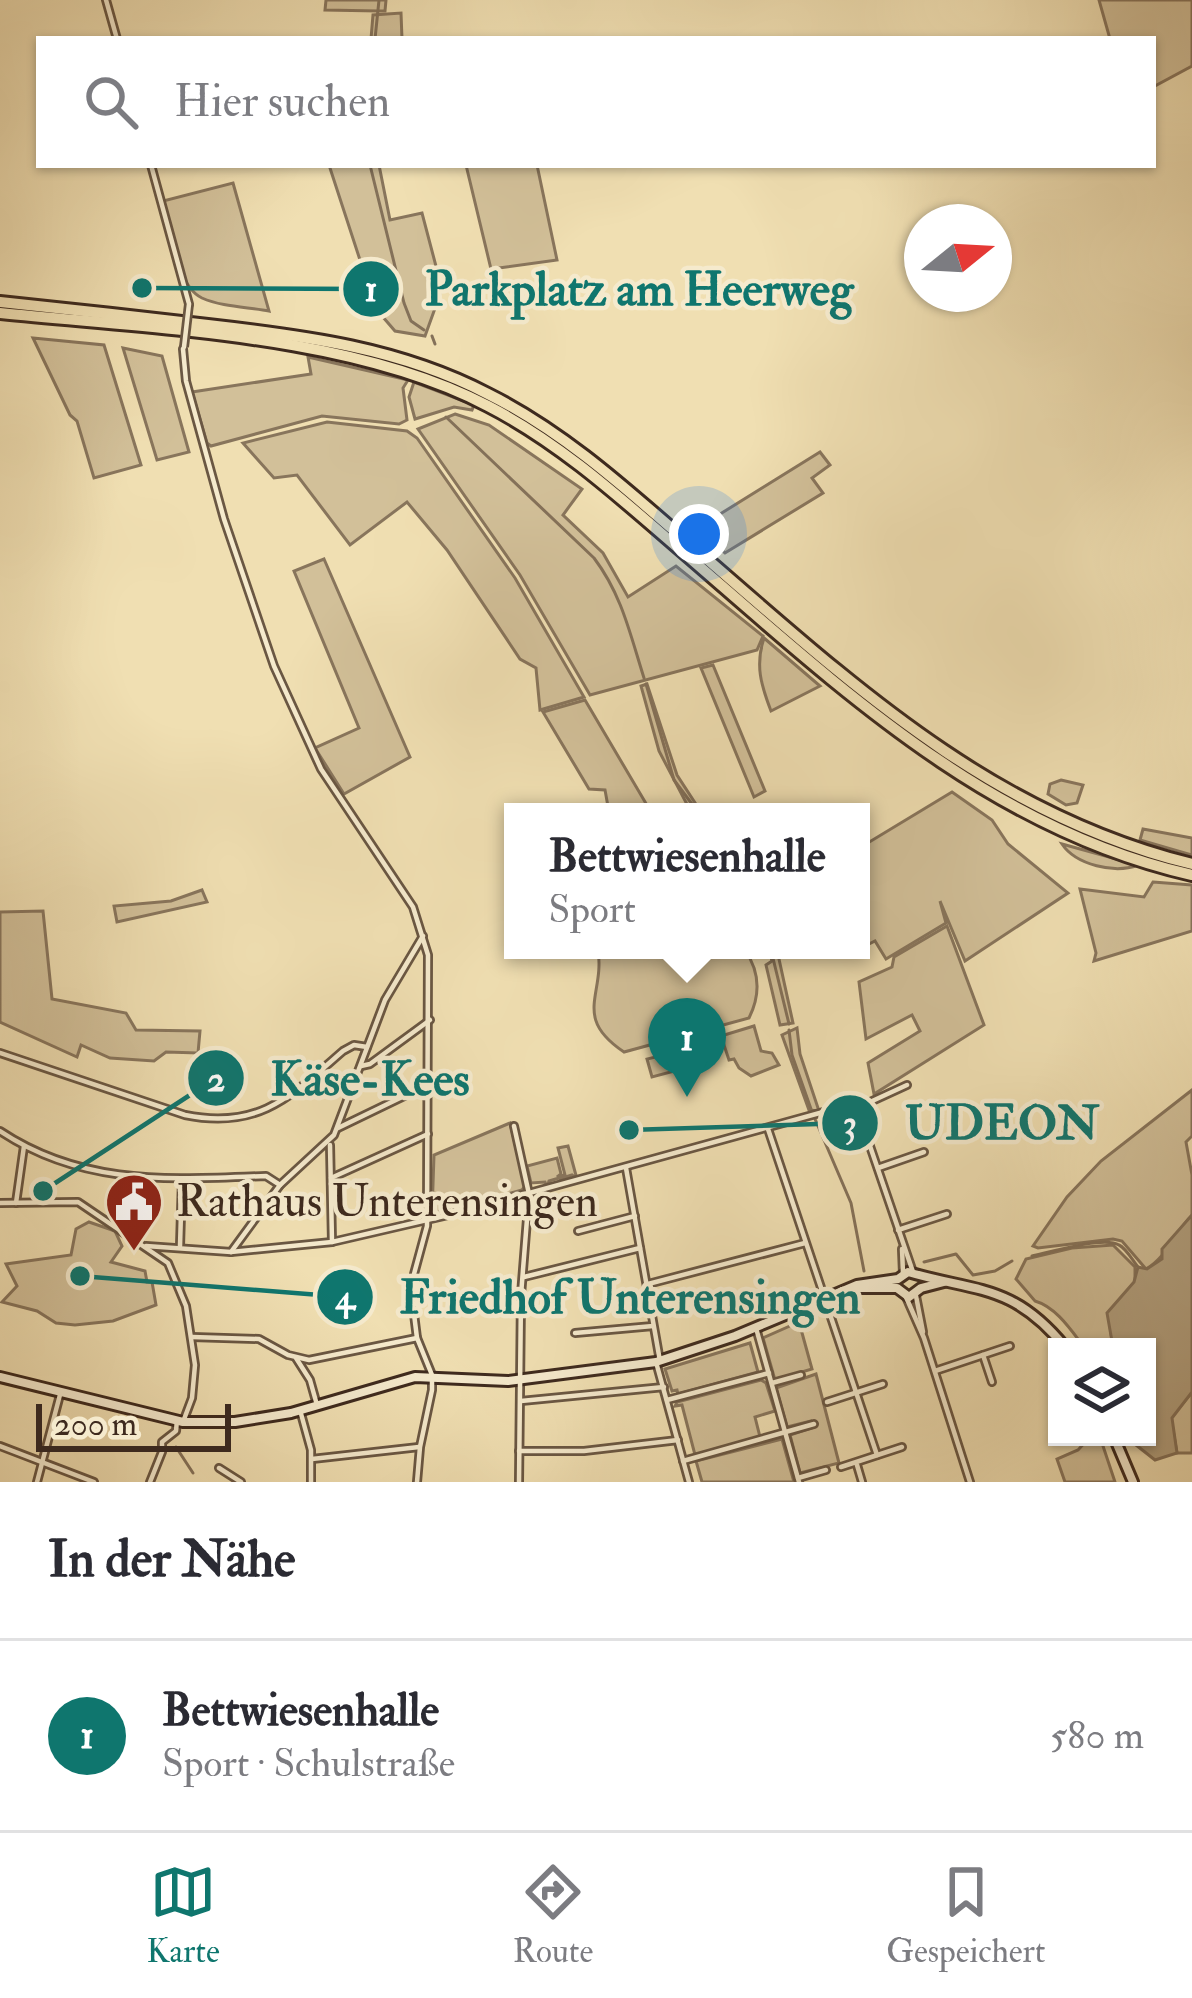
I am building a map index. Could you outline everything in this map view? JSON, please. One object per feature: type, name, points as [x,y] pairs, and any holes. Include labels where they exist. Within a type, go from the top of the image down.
[{"type":"highway","points":[[0,302],[286,335],[405,364],[490,394],[565,441],[888,712],[960,764],[1052,815],[1192,864]]},
{"type":"highway","points":[[0,313],[285,345],[405,364]]},
{"type":"highway","points":[[425,371],[562,452],[886,724],[958,776],[1061,831],[1192,875]]},
{"type":"street","points":[[106,0],[115,36]]},
{"type":"street","points":[[152,168],[189,304],[186,381],[224,519],[281,682],[321,769],[399,884],[423,936],[429,963],[427,1221],[413,1274],[417,1338],[432,1376],[417,1482]]},
{"type":"street","points":[[231,1252],[280,1185],[330,1142],[385,1000],[423,936]]},
{"type":"street","points":[[361,1066],[430,1020]]},
{"type":"street","points":[[0,1053],[184,1115],[218,1119],[265,1112],[343,1051],[368,1047]]},
{"type":"street","points":[[338,1128],[429,1084]]},
{"type":"street","points":[[146,1246],[231,1252],[332,1242],[530,1194],[849,1105],[857,1108],[907,1085]]},
{"type":"street","points":[[857,1108],[898,1230],[924,1338],[970,1482]]},
{"type":"street","points":[[514,1126],[530,1194],[522,1277],[519,1482]]},
{"type":"street","points":[[768,1129],[877,1455]]},
{"type":"street","points":[[0,1131],[24,1146],[119,1178],[266,1176],[280,1185]]},
{"type":"street","points":[[331,1178],[428,1134]]},
{"type":"street","points":[[330,1142],[332,1242]]},
{"type":"street","points":[[16,1203],[24,1146]]},
{"type":"street","points":[[878,1168],[924,1152]]},
{"type":"street","points":[[626,1168],[658,1361],[689,1482]]},
{"type":"street","points":[[180,1246],[182,1179]]},
{"type":"street","points":[[0,1202],[63,1200],[93,1209],[172,1268],[192,1337],[195,1382],[176,1431],[161,1442],[162,1452],[150,1482]]},
{"type":"street","points":[[898,1230],[947,1214]]},
{"type":"street","points":[[578,1232],[634,1216]]},
{"type":"street","points":[[646,1285],[805,1243]]},
{"type":"street","points":[[522,1277],[640,1248]]},
{"type":"street","points":[[0,1377],[180,1421],[235,1422],[300,1410],[401,1380],[432,1376],[520,1380],[658,1361],[756,1328],[862,1282],[946,1281],[980,1287],[1039,1319],[1056,1338]]},
{"type":"street","points":[[575,1333],[653,1326]]},
{"type":"street","points":[[756,1328],[798,1480],[826,1470]]},
{"type":"street","points":[[192,1337],[259,1339],[296,1358],[313,1360],[417,1338]]},
{"type":"street","points":[[935,1371],[1010,1346]]},
{"type":"street","points":[[983,1355],[992,1382]]},
{"type":"street","points":[[296,1358],[310,1380],[317,1405]]},
{"type":"street","points":[[667,1400],[769,1373]]},
{"type":"street","points":[[772,1383],[801,1375]]},
{"type":"street","points":[[827,1402],[883,1384]]},
{"type":"street","points":[[521,1401],[664,1387]]},
{"type":"street","points":[[37,1482],[61,1391]]},
{"type":"street","points":[[300,1410],[312,1459],[311,1482]]},
{"type":"street","points":[[683,1461],[814,1424]]},
{"type":"street","points":[[519,1451],[584,1451],[678,1440]]},
{"type":"street","points":[[0,1446],[94,1482]]},
{"type":"street","points":[[1118,1446],[1132,1482]]},
{"type":"street","points":[[312,1459],[419,1447]]},
{"type":"street","points":[[842,1467],[902,1448]]},
{"type":"street","points":[[856,1462],[862,1482]]},
{"type":"street","points":[[219,1468],[241,1482]]},
{"type":"shaded area","points":[[326,0],[386,0],[385,11],[325,10]]},
{"type":"shaded area","points":[[1099,0],[1192,0],[1192,66],[1156,85],[1156,36],[1109,36]]},
{"type":"shaded area","points":[[401,13],[402,36],[371,36],[373,15]]},
{"type":"shaded area","points":[[330,168],[380,168],[390,220],[422,213],[442,289],[425,336],[395,331],[376,309]]},
{"type":"shaded area","points":[[467,168],[538,168],[557,260],[491,269]]},
{"type":"shaded area","points":[[233,183],[269,311],[202,298],[186,281],[175,255],[163,201]]},
{"type":"shaded area","points":[[33,338],[104,345],[141,465],[94,478],[77,421]]},
{"type":"shaded area","points":[[123,348],[162,356],[189,452],[157,460]]},
{"type":"shaded area","points":[[308,357],[408,380],[403,388],[407,420],[399,424],[322,416],[211,446],[207,443],[192,392],[311,374]]},
{"type":"shaded area","points":[[414,382],[474,405],[472,410],[454,407],[415,419],[409,397]]},
{"type":"shaded area","points":[[455,414],[489,425],[582,489],[563,515],[603,553],[628,597],[676,566],[763,636],[757,650],[590,695],[520,575],[418,429]]},
{"type":"shaded area","points":[[327,422],[407,431],[417,438],[515,578],[584,697],[540,710],[536,668],[520,659],[447,550],[407,502],[350,545],[297,475],[274,478],[243,443]]},
{"type":"shaded area","points":[[820,452],[830,465],[812,478],[823,493],[725,553],[696,529]]},
{"type":"shaded area","points":[[324,559],[410,757],[344,794],[315,748],[359,728],[294,571]]},
{"type":"shaded area","points":[[764,638],[820,686],[771,711],[760,675]]},
{"type":"shaded area","points":[[713,665],[765,791],[754,797],[701,668]]},
{"type":"shaded area","points":[[647,684],[677,775],[695,803],[686,803],[659,751],[641,686]]},
{"type":"shaded area","points":[[585,700],[646,803],[607,803],[605,790],[589,789],[543,712]]},
{"type":"shaded area","points":[[1061,780],[1083,785],[1077,803],[1066,805],[1048,794],[1050,784]]},
{"type":"shaded area","points":[[952,792],[992,820],[1008,844],[1068,893],[965,961],[940,901],[946,923],[886,959],[875,941],[870,944],[870,842]]},
{"type":"shaded area","points":[[1143,829],[1192,838],[1192,855],[1140,840]]},
{"type":"shaded area","points":[[1062,844],[1138,865],[1097,866]]},
{"type":"shaded area","points":[[1153,882],[1192,885],[1192,931],[1094,961],[1080,889],[1144,897]]},
{"type":"shaded area","points":[[202,890],[207,902],[117,922],[114,906],[171,901]]},
{"type":"shaded area","points":[[43,911],[52,999],[126,1013],[136,1030],[200,1031],[198,1053],[166,1052],[154,1061],[110,1058],[81,1045],[77,1057],[0,1022],[0,912]]},
{"type":"shaded area","points":[[947,926],[984,1025],[874,1094],[868,1063],[920,1031],[912,1015],[866,1039],[859,982],[892,967],[894,957]]},
{"type":"shaded area","points":[[599,959],[750,959],[757,992],[749,1018],[624,1052],[599,1028],[595,1016]]},
{"type":"shaded area","points":[[779,959],[793,1023],[780,1025],[766,965]]},
{"type":"shaded area","points":[[754,1026],[761,1051],[772,1053],[779,1065],[751,1076],[734,1059],[729,1060],[721,1036]]},
{"type":"shaded area","points":[[797,1028],[800,1054],[819,1111],[809,1110],[782,1035]]},
{"type":"shaded area","points":[[697,1047],[701,1064],[652,1077],[647,1059]]},
{"type":"shaded area","points":[[1192,1090],[1192,1136],[1186,1142],[1192,1215],[1160,1258],[1146,1269],[1122,1241],[1113,1239],[1033,1246],[1067,1197],[1101,1161]]},
{"type":"shaded area","points":[[510,1123],[525,1186],[522,1190],[432,1214],[434,1155]]},
{"type":"shaded area","points":[[568,1146],[577,1179],[572,1175],[562,1178],[563,1182],[559,1178],[547,1187],[545,1182],[531,1183],[527,1166],[557,1158],[561,1174],[557,1177],[565,1175],[558,1148]]},
{"type":"shaded area","points":[[1192,1215],[1192,1392],[1172,1418],[1177,1453],[1155,1460],[1137,1446],[1156,1446],[1156,1338],[1111,1338],[1107,1313],[1134,1282],[1138,1267],[1147,1269],[1162,1259],[1162,1249]]},
{"type":"shaded area","points":[[89,1222],[115,1231],[122,1246],[111,1262],[145,1271],[156,1305],[113,1321],[75,1325],[56,1323],[37,1311],[2,1302],[17,1286],[6,1264],[71,1255],[76,1229]]},
{"type":"shaded area","points":[[1113,1245],[1135,1267],[1135,1282],[1108,1313],[1112,1338],[1077,1338],[1016,1279],[1026,1259]]},
{"type":"shaded area","points":[[799,1322],[812,1369],[775,1380],[763,1338]]},
{"type":"shaded area","points":[[750,1343],[758,1372],[678,1394],[672,1391],[665,1369]]},
{"type":"shaded area","points":[[816,1374],[839,1463],[800,1473],[790,1435],[814,1427],[811,1421],[787,1427],[776,1388]]},
{"type":"shaded area","points":[[761,1380],[775,1411],[755,1417],[760,1437],[695,1455],[682,1405],[675,1406],[677,1402]]},
{"type":"shaded area","points":[[1192,1392],[1192,1453],[1177,1453],[1171,1418]]},
{"type":"shaded area","points":[[782,1439],[794,1482],[702,1482],[696,1461]]},
{"type":"shaded area","points":[[1103,1446],[1115,1482],[1065,1482],[1057,1459]]},
{"type":"waterway","points":[[375,36],[379,0]]},
{"type":"waterway","points":[[371,168],[404,303],[411,321],[424,330]]},
{"type":"waterway","points":[[432,336],[435,344]]},
{"type":"waterway","points":[[446,417],[594,558],[618,601],[644,678]]},
{"type":"waterway","points":[[646,684],[674,780],[691,803]]},
{"type":"waterway","points":[[773,959],[789,1024]]},
{"type":"waterway","points":[[789,1030],[792,1055],[811,1109]]},
{"type":"waterway","points":[[815,1119],[851,1203],[864,1271]]},
{"type":"waterway","points":[[1032,1256],[1112,1243],[1124,1249],[1138,1267]]},
{"type":"waterway","points":[[924,1262],[956,1254],[973,1275],[995,1271],[1012,1261]]},
{"type":"waterway","points":[[176,1447],[193,1473]]},
{"type":"place","name":"Parkplatz am Heerweg","points":[[142,288]]},
{"type":"place","name":"Bettwiesenhalle","points":[[687,1097]]},
{"type":"place","name":"UDEON","points":[[629,1130]]},
{"type":"place","name":"Käse-Kees","points":[[43,1191]]},
{"type":"place","name":"Rathaus Unterensingen","points":[[134,1253]]},
{"type":"place","name":"Friedhof Unterensingen","points":[[80,1276]]}]
